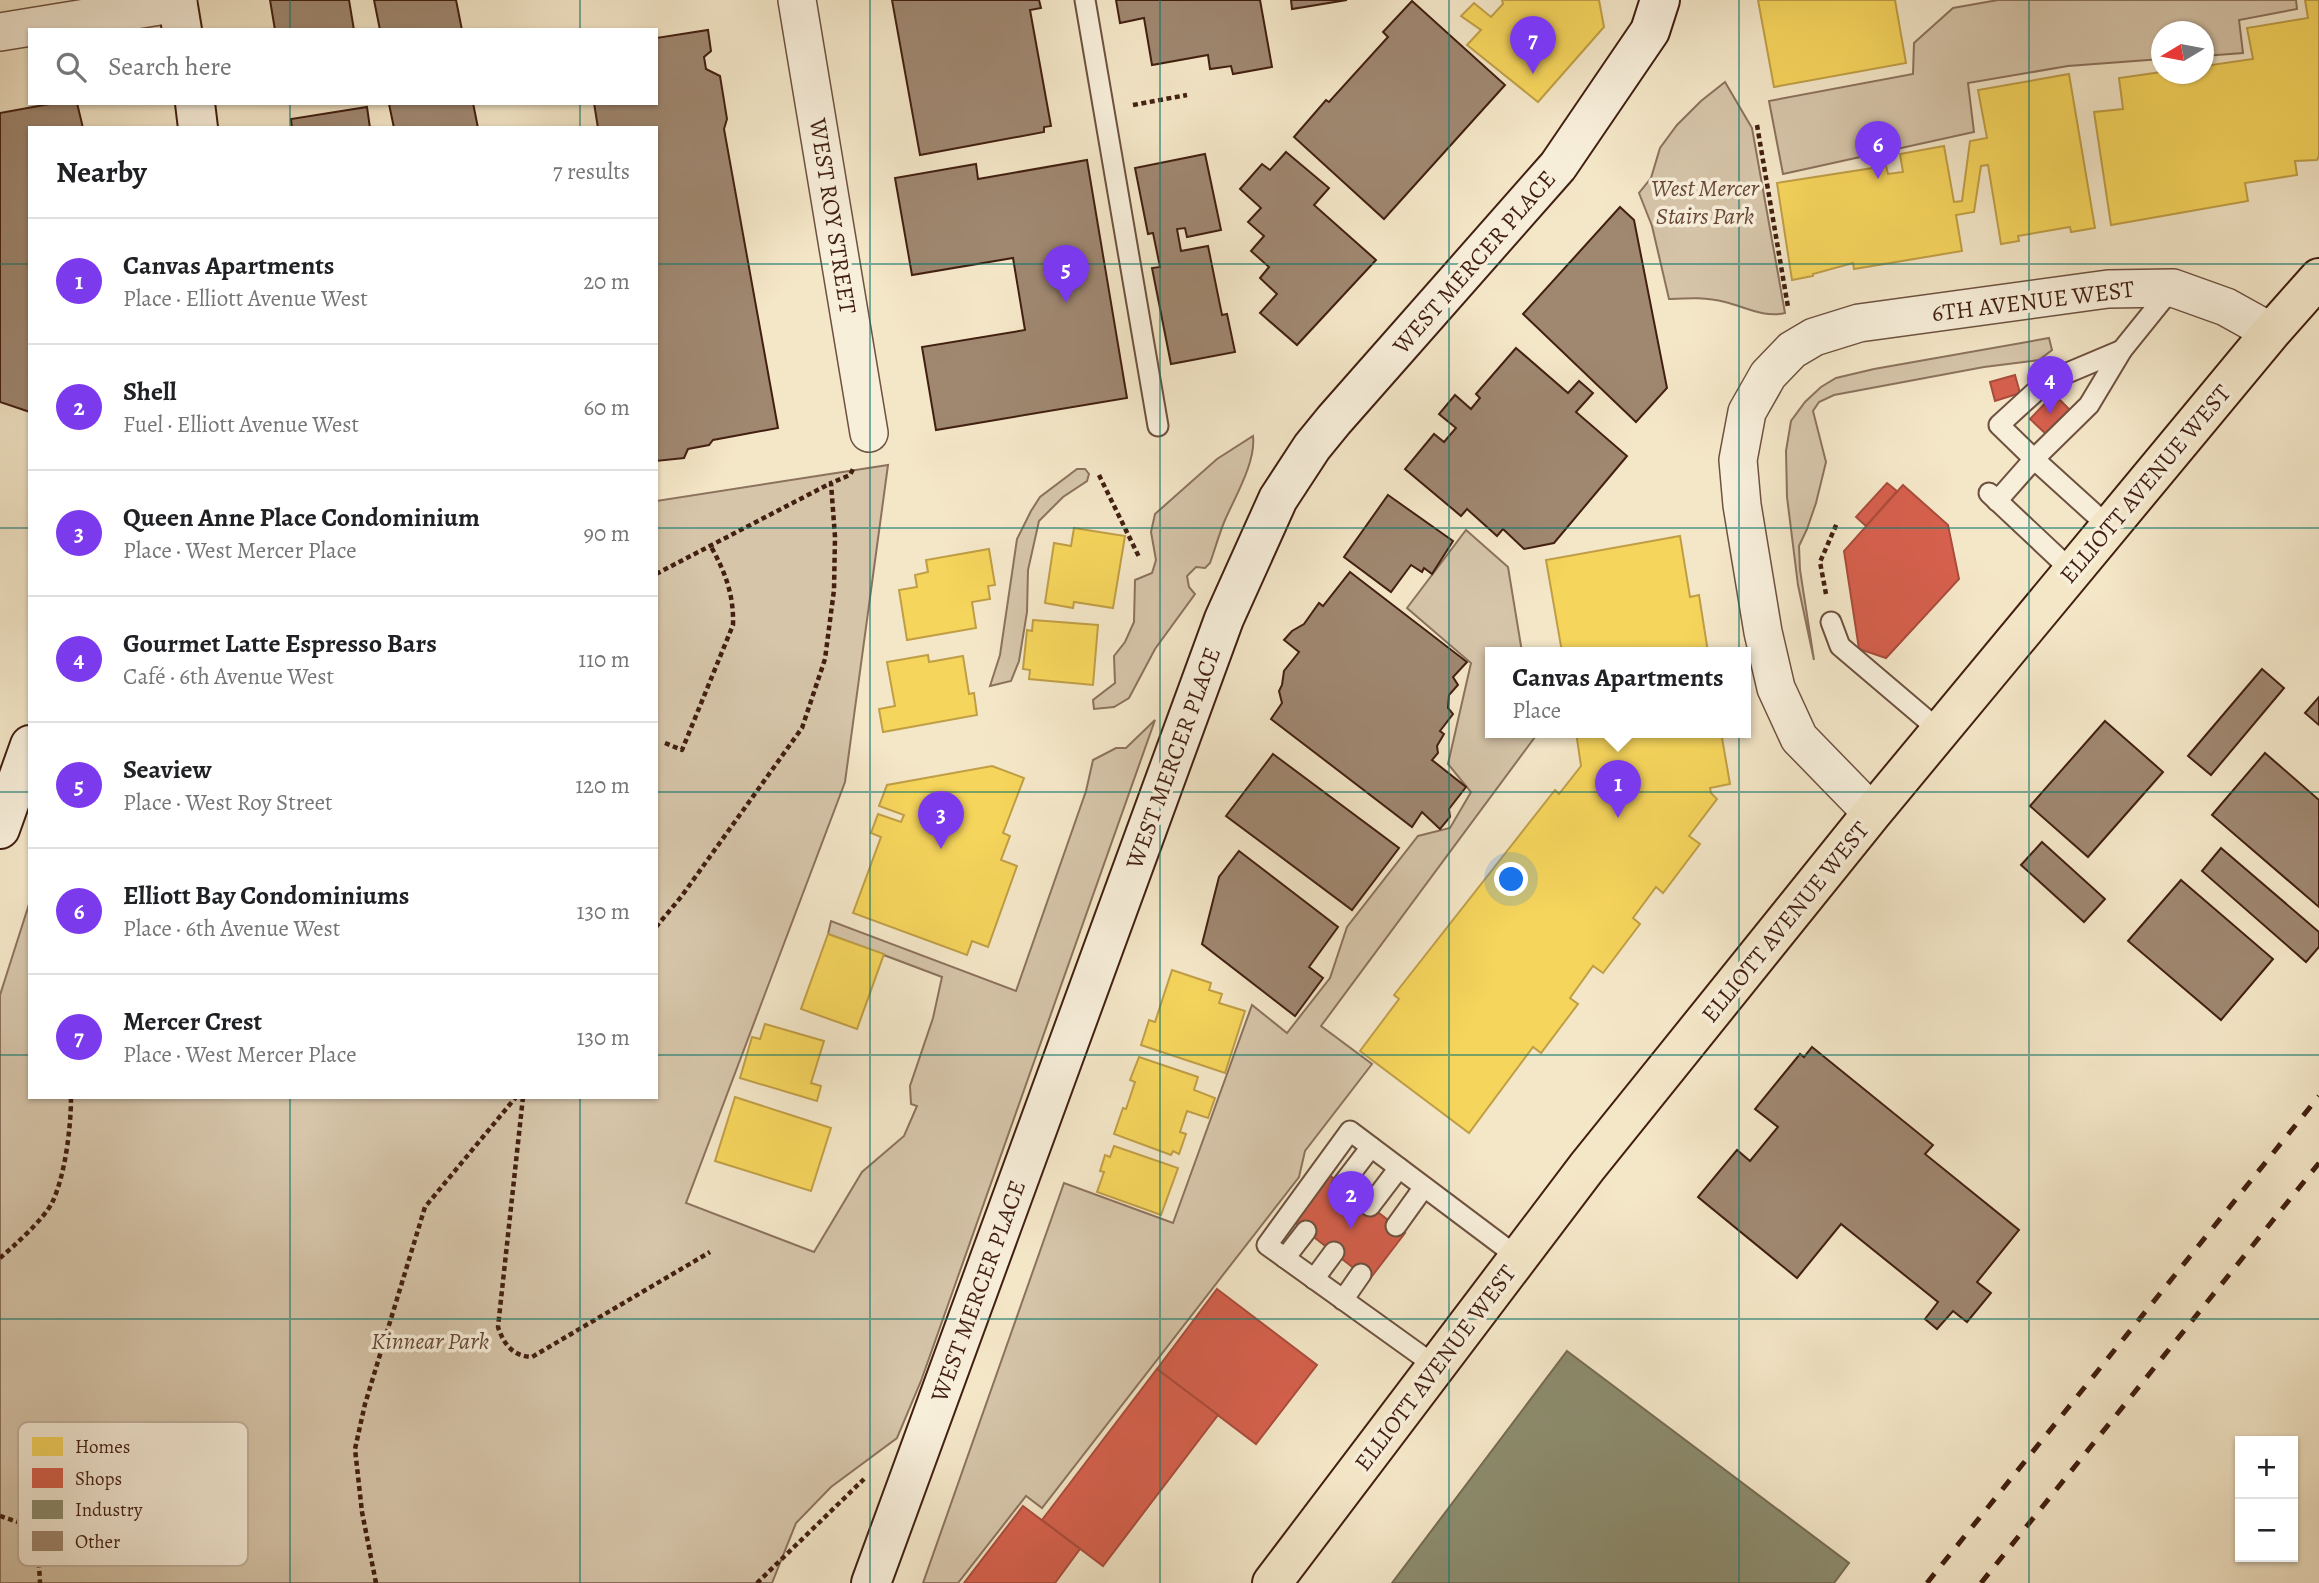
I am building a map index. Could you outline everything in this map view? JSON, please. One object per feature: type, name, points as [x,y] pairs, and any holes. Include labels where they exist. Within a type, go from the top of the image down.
[{"type":"main road","name":"WEST MERCER PLACE","points":[[870,1583],[1224,619],[1278,499],[1312,447],[1334,420],[1558,166],[1655,16]]},
{"type":"main road","points":[[195,105],[198,126]]},
{"type":"main road","name":"ELLIOTT AVENUE WEST","points":[[1272,1583],[1587,1167],[1872,813],[2271,332],[2319,278]]},
{"type":"main road","points":[[0,829],[28,751]]},
{"type":"street","name":"WEST ROY STREET","points":[[797,0],[869,433]]},
{"type":"street","points":[[34,28],[179,11]]},
{"type":"street","points":[[0,32],[28,29]]},
{"type":"street","name":"6TH AVENUE WEST","points":[[1872,813],[1799,738],[1776,688],[1742,505],[1738,460],[1747,412],[1768,376],[1792,350],[1814,337],[1860,323],[2108,289],[2173,288],[2226,307],[2271,332]]},
{"type":"lane","points":[[1085,0],[1158,426]]},
{"type":"lane","points":[[2072,571],[1993,497],[2089,405],[2122,350],[2173,288]]},
{"type":"lane","points":[[2109,527],[2000,425],[2046,383],[2122,350]]},
{"type":"lane","points":[[1831,622],[1840,646],[1940,731]]},
{"type":"lane","points":[[1437,1367],[1267,1245],[1350,1131],[1519,1258]]},
{"type":"lane","points":[[1342,1185],[1371,1146]]},
{"type":"lane","points":[[1370,1206],[1399,1168]]},
{"type":"lane","points":[[1396,1226],[1424,1187]]},
{"type":"lane","points":[[1285,1258],[1306,1231]]},
{"type":"lane","points":[[1314,1279],[1334,1252]]},
{"type":"lane","points":[[1343,1300],[1362,1274]]},
{"type":"path","points":[[1132,105],[1186,95]]},
{"type":"path","points":[[1757,125],[1789,311]]},
{"type":"path","points":[[658,573],[850,475],[869,433]]},
{"type":"path","points":[[1099,475],[1140,559]]},
{"type":"path","points":[[658,925],[681,897],[802,728],[825,659],[834,590],[835,537],[831,484]]},
{"type":"path","points":[[1831,622],[1820,562],[1837,523]]},
{"type":"path","points":[[665,743],[682,750],[733,625],[734,606],[730,587],[723,567],[710,545]]},
{"type":"path","points":[[0,1258],[15,1246],[51,1205],[61,1176],[71,1099]]},
{"type":"path","points":[[376,1583],[362,1512],[355,1449],[365,1404],[425,1207],[514,1099]]},
{"type":"path","points":[[523,1099],[498,1327],[510,1350],[522,1357],[532,1357],[710,1252]]},
{"type":"path","points":[[757,1583],[858,1483],[892,1460],[912,1469]]},
{"type":"path","points":[[0,1516],[18,1522]]},
{"type":"path","points":[[765,1583],[767,1573]]},
{"type":"green space","points":[[1998,0],[2296,0],[2297,9],[2239,20],[2243,53],[2214,55],[2214,21],[2151,21],[2151,60],[2068,66],[1968,83],[1974,132],[1783,174],[1769,101],[1913,74],[1914,43],[1953,8]]},
{"type":"green space","name":"West Mercer Stairs Park","points":[[1725,82],[1752,128],[1785,313],[1762,313],[1711,299],[1669,299],[1652,226],[1639,193],[1651,178],[1660,148],[1677,125]]},
{"type":"green space","points":[[2049,338],[2052,350],[2039,360],[1984,367],[1834,395],[1819,402],[1813,411],[1826,462],[1816,503],[1799,546],[1800,570],[1814,660],[1798,585],[1787,497],[1786,451],[1791,421],[1805,402],[1836,378]]},
{"type":"green space","points":[[1253,436],[1248,468],[1210,563],[1205,568],[1196,567],[1187,576],[1189,587],[1195,594],[1155,649],[1129,698],[1114,707],[1094,709],[1093,700],[1115,683],[1114,656],[1125,642],[1134,622],[1135,580],[1152,573],[1156,560],[1151,532],[1155,514],[1217,459]]},
{"type":"green space","name":"Kinnear Park","points":[[888,465],[845,782],[686,1203],[814,1252],[862,1172],[904,1136],[917,1106],[911,1104],[910,1086],[933,1018],[942,977],[828,934],[831,921],[1016,991],[1086,791],[1093,760],[1116,748],[1126,748],[1155,720],[921,1381],[897,1438],[831,1487],[796,1523],[772,1583],[0,1583],[0,995],[28,907],[28,1099],[658,1099],[658,501]]},
{"type":"green space","points":[[1077,469],[1085,469],[1089,474],[1087,481],[1063,497],[1039,521],[1028,570],[1027,612],[1019,661],[1011,681],[990,686],[1000,655],[1017,539],[1040,497]]},
{"type":"green space","points":[[1466,530],[1508,567],[1521,647],[1485,647],[1485,738],[1534,738],[1321,1026],[1372,1064],[1305,1151],[1299,1177],[1042,1508],[1026,1496],[958,1583],[923,1583],[1064,1183],[1173,1223],[1252,1005],[1287,1033],[1330,978],[1347,927],[1418,836],[1450,828],[1471,792],[1448,764],[1471,663],[1407,608]]},
{"type":"building: Homes","points":[[1502,0],[1599,0],[1604,27],[1538,102],[1467,45],[1481,30],[1461,16],[1474,3],[1491,17],[1503,4]]},
{"type":"building: Homes","points":[[1758,0],[1895,0],[1906,63],[1774,87]]},
{"type":"building: Homes","points":[[2305,0],[2319,0],[2317,160],[2295,161],[2297,175],[2245,183],[2248,201],[2111,225],[2094,112],[2123,109],[2119,78],[2151,74],[2151,84],[2214,84],[2214,65],[2253,59],[2247,28],[2308,18]]},
{"type":"building: Homes","points":[[2069,74],[2095,228],[2071,232],[2070,227],[2018,236],[2019,241],[2001,244],[1988,165],[1981,166],[1974,212],[1956,215],[1962,251],[1854,269],[1853,263],[1792,280],[1777,183],[1886,166],[1888,174],[1903,172],[1900,154],[1944,146],[1954,202],[1962,201],[1970,141],[1987,138],[1978,90]]},
{"type":"building: Homes","points":[[1074,528],[1125,536],[1113,608],[1074,602],[1073,608],[1045,603],[1054,543],[1071,546]]},
{"type":"building: Homes","points":[[1680,536],[1690,597],[1699,595],[1707,647],[1561,647],[1546,560]]},
{"type":"building: Homes","points":[[989,549],[995,585],[988,586],[990,599],[972,602],[976,628],[907,640],[899,590],[917,587],[915,575],[928,572],[926,560]]},
{"type":"building: Homes","points":[[1033,620],[1098,625],[1093,685],[1029,679],[1030,670],[1023,669],[1027,630],[1032,631]]},
{"type":"building: Homes","points":[[928,655],[929,662],[963,656],[969,694],[974,693],[977,715],[883,732],[879,709],[895,706],[887,662]]},
{"type":"building: Homes","points":[[1577,738],[1722,738],[1730,784],[1710,788],[1717,799],[1689,836],[1700,844],[1663,893],[1656,887],[1633,918],[1640,924],[1603,973],[1593,966],[1570,998],[1578,1004],[1541,1053],[1533,1047],[1469,1133],[1360,1051],[1399,999],[1394,995],[1555,790],[1559,794],[1581,766]]},
{"type":"building: Homes","points":[[992,766],[1024,778],[1003,833],[1010,836],[1001,860],[1017,866],[988,947],[972,941],[967,955],[853,913],[881,837],[871,833],[878,814],[901,822],[904,815],[879,806],[887,785]]},
{"type":"building: Homes","points":[[828,934],[884,954],[857,1029],[801,1009]]},
{"type":"building: Homes","points":[[1172,970],[1211,983],[1209,990],[1222,994],[1219,1003],[1245,1011],[1225,1073],[1141,1045],[1149,1020],[1155,1022]]},
{"type":"building: Homes","points":[[765,1024],[824,1041],[811,1083],[821,1086],[817,1101],[740,1078],[752,1037],[760,1039]]},
{"type":"building: Homes","points":[[1139,1057],[1198,1077],[1194,1090],[1215,1098],[1208,1118],[1187,1111],[1180,1132],[1186,1134],[1179,1154],[1173,1151],[1171,1155],[1114,1134],[1135,1082],[1130,1080]]},
{"type":"building: Homes","points":[[735,1097],[831,1128],[811,1191],[715,1161]]},
{"type":"building: Homes","points":[[1114,1146],[1178,1168],[1161,1215],[1097,1192],[1104,1172],[1100,1171],[1105,1155],[1110,1157]]},
{"type":"building: Shops","points":[[2015,375],[2020,393],[1995,401],[1990,382]]},
{"type":"building: Shops","points":[[2054,394],[2070,410],[2046,434],[2030,419]]},
{"type":"building: Shops","points":[[1887,483],[1897,491],[1866,526],[1856,517]]},
{"type":"building: Shops","points":[[1903,485],[1948,525],[1959,579],[1886,658],[1859,649],[1844,551]]},
{"type":"building: Shops","points":[[1328,1174],[1405,1233],[1369,1280],[1292,1220]]},
{"type":"building: Shops","points":[[1217,1289],[1317,1365],[1256,1444],[1157,1369]]},
{"type":"building: Shops","points":[[1157,1369],[1218,1415],[1103,1566],[1042,1520]]},
{"type":"building: Shops","points":[[1023,1506],[1080,1549],[1055,1583],[964,1583]]},
{"type":"building: Industry","points":[[1567,1351],[1849,1563],[1834,1583],[1392,1583]]},
{"type":"building: Other","points":[[270,0],[349,0],[354,28],[275,28]]},
{"type":"building: Other","points":[[374,0],[456,0],[462,28],[380,28]]},
{"type":"building: Other","points":[[892,0],[1039,0],[1041,8],[1030,10],[1051,126],[1044,127],[1044,132],[920,155]]},
{"type":"building: Other","points":[[1116,0],[1260,0],[1272,67],[1233,74],[1231,66],[1210,69],[1208,55],[1152,65],[1144,18],[1120,23]]},
{"type":"building: Other","points":[[1291,0],[1347,0],[1292,9]]},
{"type":"building: Other","points":[[1412,1],[1505,85],[1384,219],[1294,137],[1388,37],[1383,32]]},
{"type":"building: Other","points":[[708,30],[711,51],[704,57],[706,69],[720,76],[727,119],[724,129],[778,428],[713,440],[709,445],[688,449],[684,458],[658,461],[658,126],[598,126],[594,105],[658,105],[658,38]]},
{"type":"building: Other","points":[[44,105],[77,105],[83,126],[28,126],[28,411],[0,402],[0,113]]},
{"type":"building: Other","points":[[389,105],[473,105],[478,126],[394,126]]},
{"type":"building: Other","points":[[367,107],[370,126],[292,126],[291,119]]},
{"type":"building: Other","points":[[1286,152],[1329,188],[1314,205],[1376,260],[1297,345],[1260,313],[1277,294],[1260,278],[1269,267],[1251,251],[1264,236],[1248,222],[1261,208],[1240,189],[1262,164],[1270,170]]},
{"type":"building: Other","points":[[1205,154],[1221,230],[1187,237],[1185,228],[1177,229],[1181,251],[1208,246],[1222,315],[1227,314],[1235,352],[1171,364],[1152,268],[1160,267],[1153,233],[1148,234],[1135,168]]},
{"type":"building: Other","points":[[1087,160],[1127,398],[936,430],[922,347],[1025,330],[1013,258],[912,275],[895,178],[976,164],[978,179]]},
{"type":"building: Other","points":[[1620,207],[1634,220],[1667,388],[1636,422],[1523,314]]},
{"type":"building: Other","points":[[1516,348],[1568,393],[1579,381],[1593,393],[1576,412],[1627,456],[1554,543],[1524,549],[1503,529],[1497,536],[1467,509],[1461,516],[1405,469],[1434,434],[1444,442],[1456,428],[1439,414],[1455,395],[1471,409],[1480,398],[1476,394]]},
{"type":"building: Other","points":[[1388,495],[1453,541],[1432,574],[1424,568],[1422,572],[1411,565],[1391,592],[1344,557]]},
{"type":"building: Other","points":[[1350,572],[1467,662],[1453,677],[1458,685],[1449,695],[1448,708],[1453,714],[1440,731],[1444,734],[1437,746],[1438,753],[1432,760],[1466,787],[1449,809],[1450,817],[1440,829],[1422,812],[1412,827],[1271,719],[1282,703],[1279,691],[1284,671],[1299,652],[1284,640],[1304,624],[1319,603],[1323,606]]},
{"type":"building: Other","points":[[2262,669],[2284,688],[2211,775],[2188,756]]},
{"type":"building: Other","points":[[2319,697],[2319,725],[2305,713]]},
{"type":"building: Other","points":[[2105,721],[2163,772],[2088,857],[2030,806]]},
{"type":"building: Other","points":[[2265,753],[2319,800],[2319,907],[2212,815]]},
{"type":"building: Other","points":[[1273,754],[1399,848],[1352,910],[1226,816]]},
{"type":"building: Other","points":[[2042,842],[2105,899],[2084,922],[2021,865]]},
{"type":"building: Other","points":[[2221,848],[2319,932],[2319,947],[2306,962],[2202,871]]},
{"type":"building: Other","points":[[1239,851],[1338,927],[1309,967],[1323,978],[1295,1016],[1202,944],[1219,877]]},
{"type":"building: Other","points":[[2181,880],[2273,959],[2221,1020],[2128,941]]},
{"type":"building: Other","points":[[1812,1047],[1933,1145],[1925,1154],[2019,1230],[1977,1282],[1991,1293],[1967,1322],[1953,1311],[1937,1329],[1925,1319],[1938,1302],[1841,1224],[1797,1278],[1698,1197],[1737,1150],[1750,1161],[1778,1127],[1755,1109],[1800,1054],[1804,1057]]},
{"type":"railway","points":[[1927,1583],[2319,1096]]},
{"type":"railway","points":[[1981,1583],[2319,1163]]},
{"type":"place","name":"Mercer Crest","points":[[1533,74]]},
{"type":"place","name":"Elliott Bay Condominiums","points":[[1878,179]]},
{"type":"place","name":"Seaview","points":[[1066,303]]},
{"type":"place","name":"Gourmet Latte Espresso Bars","points":[[2050,414]]},
{"type":"place","name":"Canvas Apartments","points":[[1618,818]]},
{"type":"place","name":"Queen Anne Place Condominium","points":[[941,849]]},
{"type":"place","name":"Shell","points":[[1351,1229]]}]
